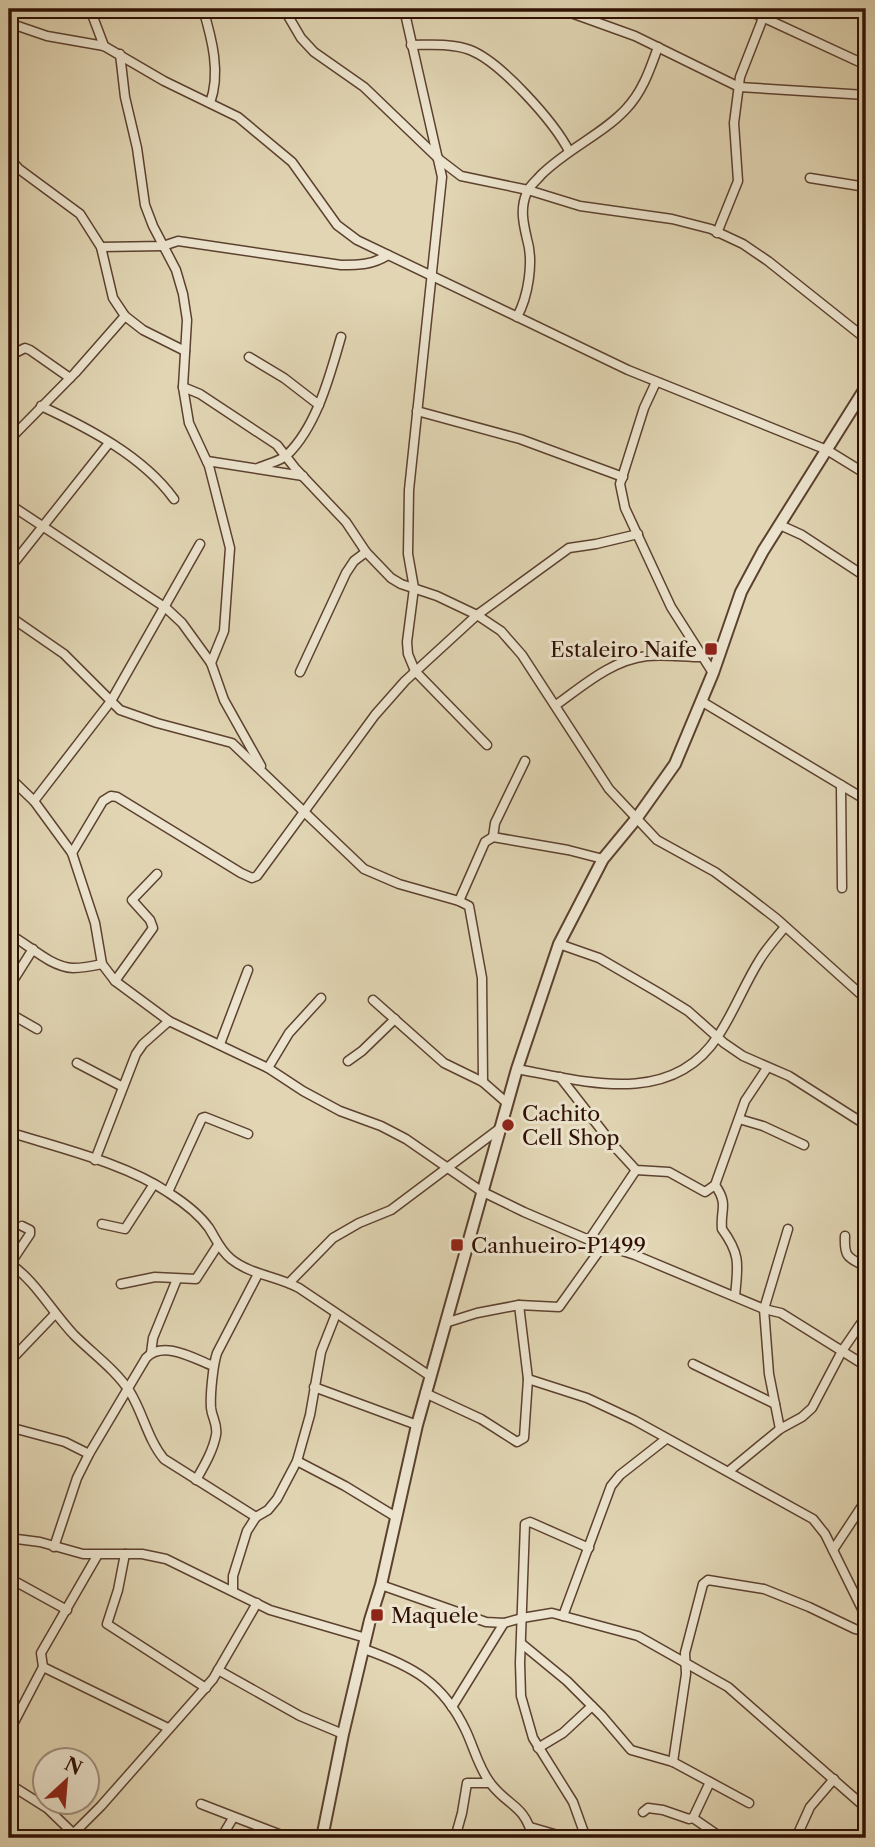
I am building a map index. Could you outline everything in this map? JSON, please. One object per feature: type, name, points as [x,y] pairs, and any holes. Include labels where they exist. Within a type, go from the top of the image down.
[{"type":"street","points":[[90,9],[104,46]]},
{"type":"street","points":[[203,9],[211,34],[216,74],[215,90],[210,103]]},
{"type":"street","points":[[285,9],[301,38],[314,52],[364,87],[440,160],[461,176],[528,190],[580,206],[672,219],[717,233],[743,244],[768,261],[866,338]]},
{"type":"street","points":[[404,9],[442,177],[409,490],[408,554],[414,588],[408,654],[415,671],[487,745]]},
{"type":"street","points":[[560,9],[658,47],[739,87],[866,95]]},
{"type":"street","points":[[745,9],[866,65]]},
{"type":"street","points":[[717,233],[738,181],[734,123],[740,77],[763,18]]},
{"type":"street","points":[[9,23],[47,36],[104,46],[164,81],[238,117],[292,162],[337,225],[388,255],[656,382],[827,450],[866,474]]},
{"type":"street","points":[[411,45],[462,48],[484,58],[540,110],[561,135],[569,150]]},
{"type":"street","points":[[517,317],[526,300],[528,282],[528,240],[523,228],[522,211],[528,190],[569,150],[594,135],[625,110],[640,91],[658,47]]},
{"type":"street","points":[[120,54],[145,205],[176,270],[183,294],[187,320],[183,387],[189,423],[207,461],[230,548],[224,631],[211,663]]},
{"type":"street","points":[[9,158],[19,169],[80,214],[101,247],[113,299],[125,316],[143,330],[185,351]]},
{"type":"street","points":[[810,178],[866,187]]},
{"type":"street","points":[[101,247],[163,246],[178,241],[341,265],[365,265],[378,262],[388,255]]},
{"type":"street","points":[[9,440],[70,378],[125,316]]},
{"type":"street","points":[[258,468],[286,457],[301,436],[323,397],[341,337]]},
{"type":"street","points":[[9,356],[25,348],[70,378]]},
{"type":"street","points":[[249,357],[284,378],[318,405]]},
{"type":"street","points":[[656,382],[644,408],[620,484],[625,508],[671,607],[713,673]]},
{"type":"street","points":[[183,387],[200,394],[277,445],[391,578],[477,615],[501,631],[523,655],[609,789],[636,819],[657,840],[715,872],[785,927],[866,999]]},
{"type":"street","points":[[322,1838],[343,1734],[381,1586],[416,1425],[499,1129],[559,944],[603,859],[675,765],[713,673],[741,592],[866,387]]},
{"type":"street","points":[[41,406],[109,443],[146,468],[163,483],[174,499]]},
{"type":"street","points":[[417,411],[520,439],[622,477]]},
{"type":"street","points":[[9,569],[109,443]]},
{"type":"street","points":[[207,461],[303,477]]},
{"type":"street","points":[[9,504],[166,608],[182,623],[211,663],[224,700],[246,735],[263,771]]},
{"type":"street","points":[[780,525],[802,535],[866,577]]},
{"type":"street","points":[[72,853],[103,801],[111,796],[117,797],[252,878],[261,871],[375,715],[415,671],[477,615],[569,548],[638,534]]},
{"type":"street","points":[[34,801],[111,701],[200,544]]},
{"type":"street","points":[[300,672],[346,573],[354,561],[366,552]]},
{"type":"street","points":[[9,616],[64,654],[120,710],[232,743],[364,869],[399,884],[470,906],[482,978],[483,1082]]},
{"type":"street","points":[[556,705],[601,672],[629,660],[649,655],[702,657]]},
{"type":"street","points":[[701,701],[866,800]]},
{"type":"street","points":[[459,901],[485,842],[493,836],[495,823],[525,761]]},
{"type":"street","points":[[9,777],[34,801],[72,853],[95,923],[102,964],[115,981],[169,1021],[268,1068],[340,1111],[381,1126],[406,1139],[481,1191],[589,1240],[635,1255],[764,1309],[781,1313],[866,1366]]},
{"type":"street","points":[[841,785],[842,888]]},
{"type":"street","points":[[493,836],[603,859]]},
{"type":"street","points":[[115,981],[153,928],[132,900],[157,874]]},
{"type":"street","points":[[517,1069],[560,1077],[642,1085],[684,1071],[700,1059],[718,1037],[761,958],[785,927]]},
{"type":"street","points":[[9,934],[66,967],[102,964]]},
{"type":"street","points":[[559,944],[599,958],[688,1011],[743,1056],[789,1076],[866,1125]]},
{"type":"street","points":[[9,987],[33,949]]},
{"type":"street","points":[[220,1044],[248,970]]},
{"type":"street","points":[[268,1068],[289,1033],[321,998]]},
{"type":"street","points":[[373,1000],[444,1063],[483,1082],[507,1103]]},
{"type":"street","points":[[9,1013],[37,1029]]},
{"type":"street","points":[[348,1061],[396,1019]]},
{"type":"street","points":[[95,1160],[136,1054],[143,1044],[169,1021]]},
{"type":"street","points":[[77,1063],[123,1087]]},
{"type":"street","points":[[560,1077],[636,1170],[669,1172],[705,1192],[715,1185],[745,1101],[767,1068]]},
{"type":"street","points":[[168,1192],[202,1118],[248,1134]]},
{"type":"street","points":[[739,1119],[763,1126],[804,1145]]},
{"type":"street","points":[[289,1283],[333,1238],[359,1223],[391,1210],[499,1129]]},
{"type":"street","points":[[9,1146],[11,1132],[122,1169],[154,1184],[168,1192],[208,1227],[218,1245],[232,1259],[258,1274],[289,1283],[430,1376]]},
{"type":"street","points":[[589,1240],[636,1170]]},
{"type":"street","points":[[102,1224],[125,1229],[154,1184]]},
{"type":"street","points":[[715,1185],[723,1197],[722,1229],[737,1254],[735,1296]]},
{"type":"street","points":[[22,1226],[30,1230],[30,1234],[10,1264],[21,1271],[55,1314],[128,1389],[139,1406],[157,1450],[177,1469],[256,1517]]},
{"type":"street","points":[[780,1429],[769,1374],[764,1309],[788,1229]]},
{"type":"street","points":[[845,1237],[844,1252],[866,1267]]},
{"type":"street","points":[[445,1323],[477,1313],[519,1306],[559,1307],[604,1244]]},
{"type":"street","points":[[121,1284],[155,1277],[196,1279],[218,1245]]},
{"type":"street","points":[[197,1480],[217,1433],[217,1422],[212,1412],[213,1366],[217,1353],[258,1274]]},
{"type":"street","points":[[54,1547],[77,1478],[151,1353],[153,1338],[177,1279]]},
{"type":"street","points":[[425,1393],[481,1419],[517,1442],[524,1438],[528,1379],[519,1306]]},
{"type":"street","points":[[9,1362],[55,1314]]},
{"type":"street","points":[[233,1590],[239,1551],[247,1531],[256,1517],[268,1510],[277,1499],[297,1461],[310,1415],[321,1352],[336,1314]]},
{"type":"street","points":[[730,1471],[780,1429],[812,1408],[842,1351],[866,1316]]},
{"type":"street","points":[[151,1353],[163,1349],[213,1366]]},
{"type":"street","points":[[693,1364],[775,1404]]},
{"type":"street","points":[[528,1379],[587,1398],[634,1420],[813,1519],[825,1534],[866,1617]]},
{"type":"street","points":[[314,1387],[416,1425]]},
{"type":"street","points":[[9,1427],[65,1442],[89,1454]]},
{"type":"street","points":[[563,1616],[615,1480],[666,1439]]},
{"type":"street","points":[[297,1461],[396,1517]]},
{"type":"street","points":[[832,1550],[866,1500]]},
{"type":"street","points":[[586,1838],[573,1802],[538,1748],[519,1681],[525,1524],[530,1522],[589,1548]]},
{"type":"street","points":[[9,1538],[25,1539],[97,1556],[125,1554],[166,1559],[287,1616],[365,1644],[432,1682],[452,1707],[490,1783],[522,1812],[533,1838]]},
{"type":"street","points":[[125,1554],[107,1625],[206,1688]]},
{"type":"street","points":[[9,1732],[43,1667],[41,1653],[97,1556]]},
{"type":"street","points":[[9,1578],[67,1610]]},
{"type":"street","points":[[673,1762],[693,1620],[703,1584],[708,1580],[764,1589],[866,1632]]},
{"type":"street","points":[[381,1586],[486,1622],[504,1623],[552,1613],[638,1636],[728,1687],[866,1808]]},
{"type":"street","points":[[9,1784],[47,1808],[74,1837],[206,1688],[257,1603]]},
{"type":"street","points":[[452,1707],[504,1623]]},
{"type":"street","points":[[522,1644],[567,1681],[631,1750],[673,1762],[749,1802]]},
{"type":"street","points":[[43,1667],[168,1728]]},
{"type":"street","points":[[218,1670],[300,1716],[343,1734]]},
{"type":"street","points":[[538,1748],[563,1732],[592,1706]]},
{"type":"street","points":[[796,1838],[810,1807],[834,1779]]},
{"type":"street","points":[[693,1818],[710,1782]]},
{"type":"street","points":[[455,1838],[463,1812],[467,1783],[490,1783]]},
{"type":"street","points":[[201,1804],[289,1838]]},
{"type":"street","points":[[643,1812],[648,1808],[693,1818],[722,1838]]},
{"type":"street","points":[[221,1838],[233,1818]]},
{"type":"street","points":[[530,1827],[568,1838]]},
{"type":"place","name":"Estaleiro Naife","points":[[711,649]]},
{"type":"place","name":"Cachito Cell Shop","points":[[508,1125]]},
{"type":"place","name":"Canhueiro-P1499","points":[[457,1245]]},
{"type":"place","name":"Maquele","points":[[377,1615]]}]
